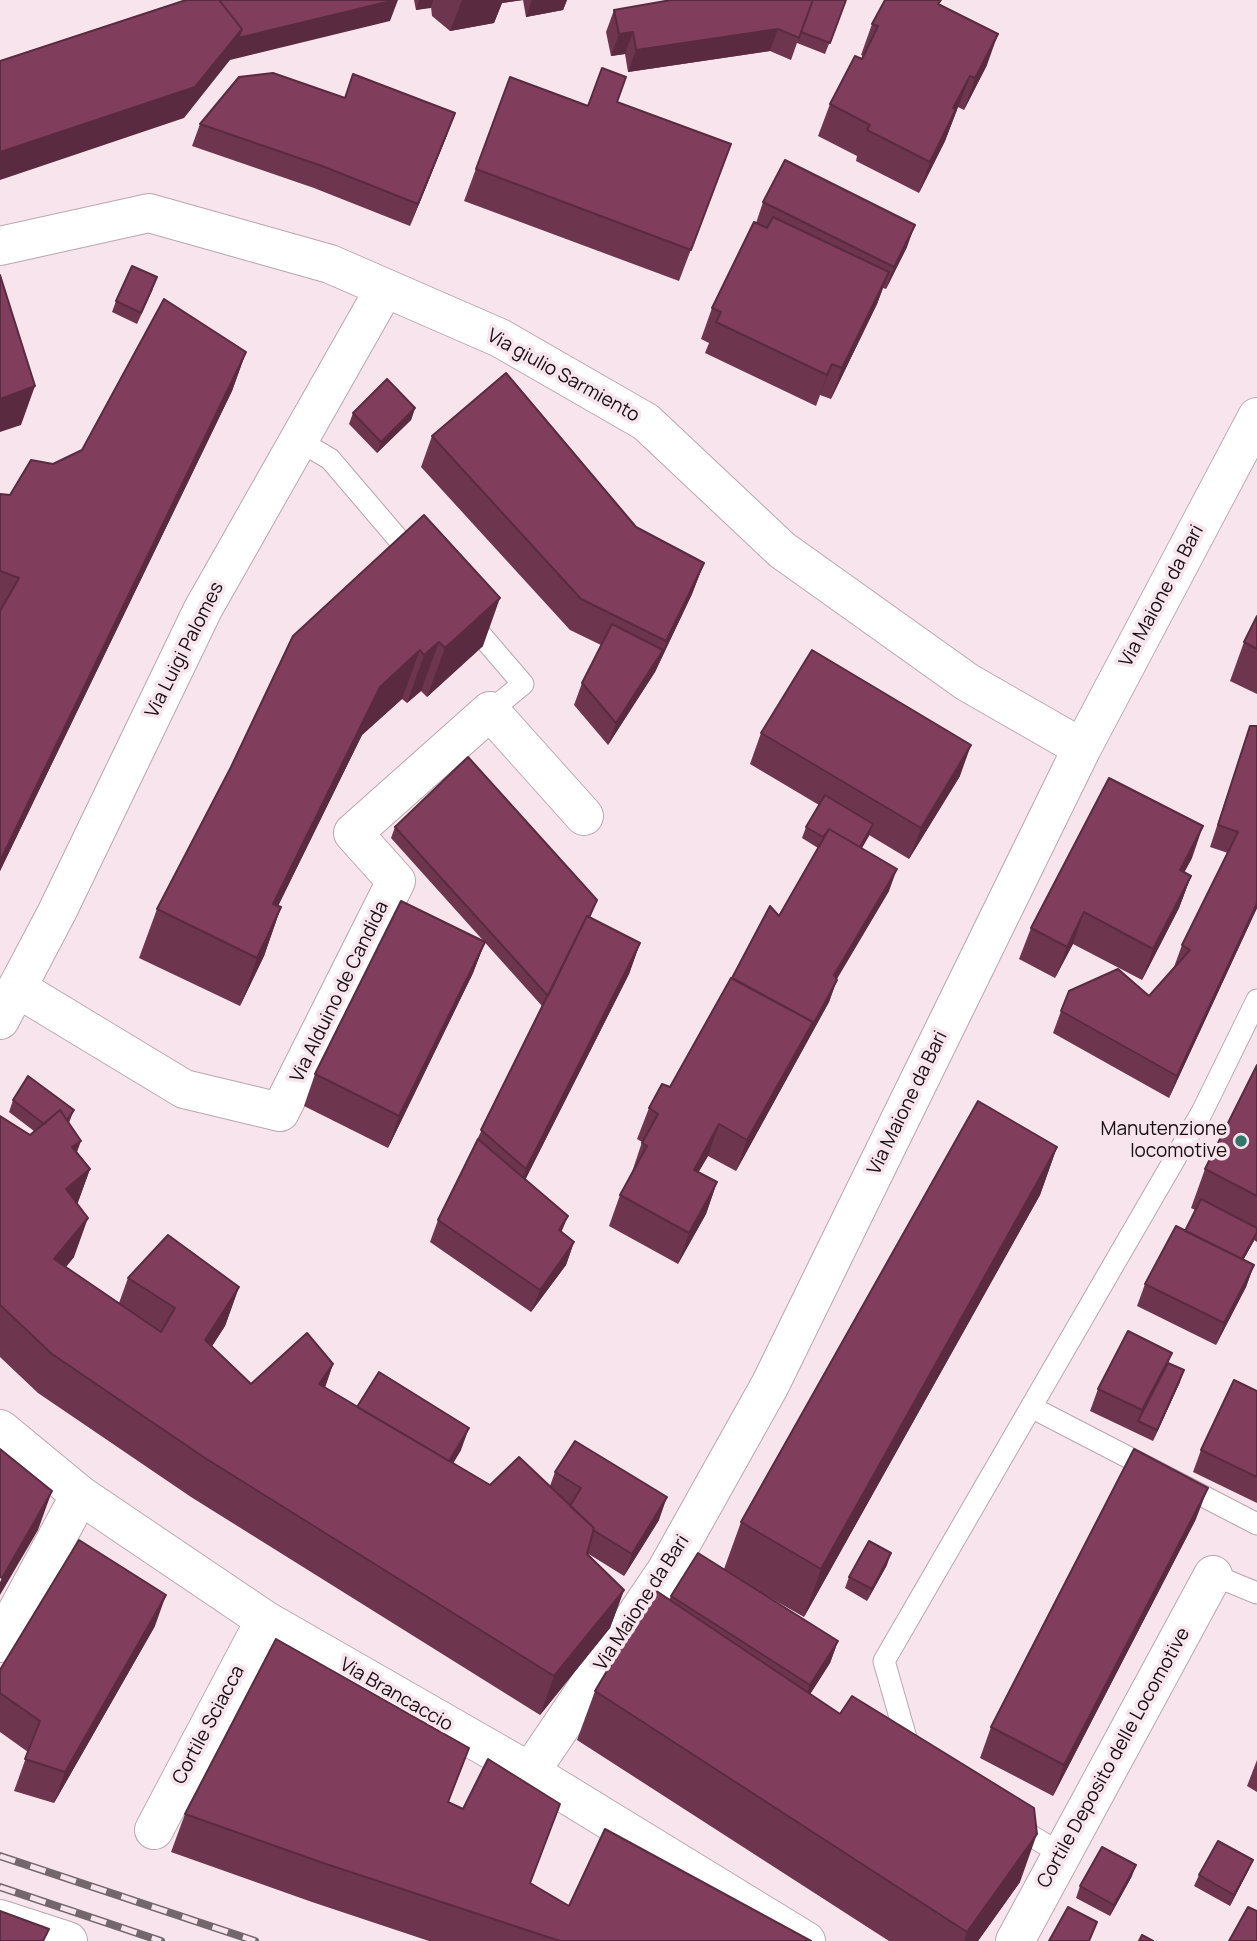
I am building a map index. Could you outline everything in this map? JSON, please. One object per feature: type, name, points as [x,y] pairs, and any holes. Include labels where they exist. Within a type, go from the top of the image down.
[{"type":"street","name":"Via giulio Sarmiento","points":[[0,246],[149,213],[330,264],[500,338],[646,422],[782,550],[967,682],[1082,748]]},
{"type":"street","name":"Via Luigi Palomes","points":[[8,1004],[57,912],[203,610],[385,288]]},
{"type":"street","name":"Via Maione da Bari","points":[[530,1772],[666,1571],[770,1385],[1082,748],[1257,416]]},
{"type":"street","name":"Via Alduino de Candida","points":[[8,1004],[184,1089],[280,1112],[396,881],[353,833],[490,711]]},
{"type":"street","points":[[490,711],[584,816]]},
{"type":"street","name":"Via Brancaccio","points":[[0,1429],[80,1494],[265,1620],[530,1772],[806,1941]]},
{"type":"street","points":[[0,1643],[80,1494]]},
{"type":"street","name":"Cortile Deposito delle Locomotive","points":[[1015,1941],[1213,1575]]},
{"type":"street","name":"Cortile Sciacca","points":[[154,1830],[265,1620]]},
{"type":"street","points":[[0,1919],[68,1941]]},
{"type":"lane","points":[[298,440],[330,459],[426,571]]},
{"type":"lane","points":[[453,602],[523,684],[490,711]]},
{"type":"lane","points":[[924,1769],[913,1761],[884,1661],[1202,1112],[1257,1000]]},
{"type":"lane","points":[[1031,1407],[1257,1524]]},
{"type":"lane","points":[[1213,1575],[1257,1593]]},
{"type":"lane","points":[[993,1811],[1061,1854]]},
{"type":"building","points":[[186,0],[219,0],[242,29],[195,87],[0,152],[0,61]]},
{"type":"building","points":[[219,0],[395,0],[238,38],[242,29]]},
{"type":"building","points":[[671,0],[813,0],[799,38],[778,29],[636,50],[633,32],[619,34],[614,10]]},
{"type":"building","points":[[813,0],[846,0],[830,43],[801,32]]},
{"type":"building","points":[[885,0],[941,0],[938,4],[998,34],[975,78],[970,76],[953,108],[956,109],[930,162],[867,130],[870,125],[830,104],[855,56],[862,59],[878,26],[872,24]]},
{"type":"building","points":[[602,68],[626,77],[617,102],[731,144],[691,250],[476,169],[510,77],[588,106]]},
{"type":"building","points":[[273,73],[345,98],[353,74],[455,113],[418,204],[322,166],[200,124],[239,77]]},
{"type":"building","points":[[785,160],[915,225],[894,267],[763,202]]},
{"type":"building","points":[[773,217],[889,272],[842,368],[832,364],[827,375],[716,322],[721,312],[712,308],[754,222],[767,228]]},
{"type":"building","points":[[132,266],[157,277],[141,313],[116,301]]},
{"type":"building","points":[[0,275],[35,386],[0,399]]},
{"type":"building","points":[[164,299],[246,352],[0,861],[0,611],[19,578],[0,571],[0,494],[10,495],[31,460],[53,464],[82,450]]},
{"type":"building","points":[[506,373],[636,527],[704,563],[666,641],[581,599],[432,436]]},
{"type":"building","points":[[387,379],[415,408],[381,442],[353,413]]},
{"type":"building","points":[[424,515],[500,598],[445,648],[439,642],[424,655],[420,650],[380,687],[273,904],[281,907],[257,958],[157,909],[231,767],[293,636]]},
{"type":"building","points":[[1257,616],[1257,649],[1244,642]]},
{"type":"building","points":[[612,624],[663,650],[616,723],[582,683]]},
{"type":"building","points":[[812,650],[971,745],[921,828],[761,733]]},
{"type":"building","points":[[1250,726],[1257,726],[1257,903],[1177,1076],[1061,1011],[1069,991],[1118,969],[1149,996],[1190,950],[1182,945],[1238,832],[1218,825]]},
{"type":"building","points":[[468,757],[597,900],[548,996],[395,827]]},
{"type":"building","points":[[1109,778],[1203,826],[1180,870],[1191,876],[1153,949],[1084,912],[1067,947],[1031,928]]},
{"type":"building","points":[[825,795],[873,824],[860,847],[829,829],[823,837],[806,827]]},
{"type":"building","points":[[829,829],[897,869],[834,975],[837,980],[809,1032],[813,1022],[732,978],[770,906],[779,916]]},
{"type":"building","points":[[401,901],[485,942],[399,1116],[315,1074]]},
{"type":"building","points":[[587,916],[640,943],[526,1169],[481,1130]]},
{"type":"building","points":[[731,978],[813,1022],[747,1140],[719,1124],[694,1170],[717,1182],[689,1233],[620,1195],[647,1146],[642,1143],[658,1114],[649,1108],[662,1084],[670,1087]]},
{"type":"building","points":[[1257,1065],[1257,1196],[1205,1169]]},
{"type":"building","points":[[28,1076],[74,1110],[67,1120],[60,1110],[44,1124],[13,1100]]},
{"type":"building","points":[[978,1101],[1057,1147],[821,1569],[741,1522]]},
{"type":"building","points":[[60,1110],[81,1141],[72,1147],[90,1169],[66,1189],[88,1218],[54,1259],[161,1332],[175,1308],[128,1278],[168,1235],[239,1287],[205,1340],[251,1384],[307,1333],[333,1364],[319,1384],[490,1485],[519,1457],[594,1528],[587,1554],[624,1590],[554,1676],[205,1458],[52,1354],[0,1305],[0,1116],[30,1135]]},
{"type":"building","points":[[478,1139],[568,1216],[559,1230],[574,1242],[540,1290],[438,1220]]},
{"type":"building","points":[[1201,1199],[1257,1228],[1242,1259],[1185,1231]]},
{"type":"building","points":[[1176,1226],[1254,1265],[1224,1323],[1145,1284]]},
{"type":"building","points":[[1128,1331],[1172,1353],[1142,1410],[1098,1389]]},
{"type":"building","points":[[1168,1363],[1184,1370],[1157,1430],[1138,1421]]},
{"type":"building","points":[[379,1372],[469,1428],[449,1461],[357,1407]]},
{"type":"building","points":[[1234,1380],[1257,1391],[1257,1477],[1201,1450]]},
{"type":"building","points":[[575,1441],[667,1497],[632,1554],[593,1530],[594,1528],[570,1506],[581,1488],[555,1472]]},
{"type":"building","points":[[0,1449],[52,1491],[2,1578],[0,1577]]},
{"type":"building","points":[[1134,1449],[1208,1488],[1064,1765],[991,1727]]},
{"type":"building","points":[[79,1540],[166,1595],[65,1772],[25,1759],[40,1721],[0,1693],[0,1670]]},
{"type":"building","points":[[869,1541],[891,1553],[872,1589],[849,1577]]},
{"type":"building","points":[[698,1553],[838,1641],[810,1685],[671,1596]]},
{"type":"building","points":[[655,1590],[840,1714],[852,1696],[1034,1808],[1037,1834],[967,1932],[595,1691]]},
{"type":"building","points":[[276,1639],[469,1748],[448,1802],[463,1809],[488,1759],[560,1804],[530,1883],[569,1906],[605,1829],[811,1941],[560,1941],[326,1864],[185,1814]]},
{"type":"building","points":[[1218,1841],[1253,1860],[1234,1895],[1199,1875]]},
{"type":"building","points":[[1102,1847],[1136,1865],[1114,1905],[1080,1886]]},
{"type":"building","points":[[1068,1907],[1097,1922],[1089,1941],[1049,1941]]},
{"type":"building","points":[[1248,1907],[1257,1911],[1257,1941],[1229,1941]]},
{"type":"building","points":[[0,1911],[49,1929],[43,1941],[0,1941]]},
{"type":"building","points":[[1142,1935],[1153,1941],[1139,1941]]},
{"type":"railway","points":[[0,1856],[255,1941]]},
{"type":"railway","points":[[0,1887],[161,1941]]},
{"type":"place","name":"Manutenzione locomotive","points":[[1241,1141]]}]
